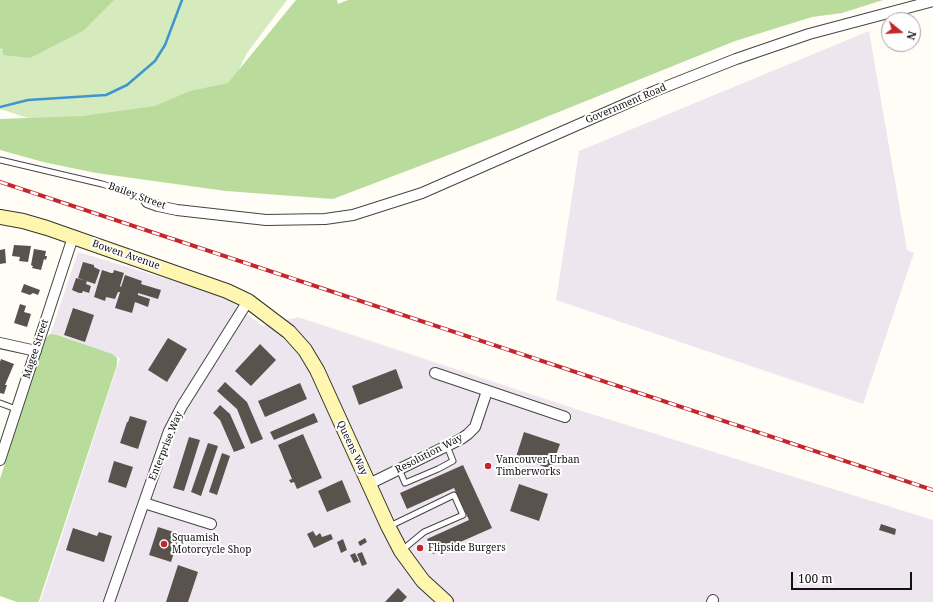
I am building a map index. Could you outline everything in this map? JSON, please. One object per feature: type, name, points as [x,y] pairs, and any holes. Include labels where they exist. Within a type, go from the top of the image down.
[{"type":"street","name":"Government Road","points":[[325,219],[353,215],[422,193],[654,91],[736,58],[809,34],[933,1]]},
{"type":"street","name":"Bailey Street","points":[[147,202],[177,210],[266,220],[325,219]]},
{"type":"street","name":"Bowen Avenue","points":[[0,217],[35,225],[73,237],[228,291],[248,302]]},
{"type":"street","name":"Magee Street","points":[[0,460],[73,237]]},
{"type":"street","name":"Queens Way","points":[[248,302],[289,332],[305,350],[316,370],[401,551],[414,572],[446,602]]},
{"type":"street","name":"Enterprise Way","points":[[109,602],[169,431],[182,406],[248,302]]},
{"type":"street","points":[[0,343],[36,351]]},
{"type":"street","points":[[434,373],[565,417]]},
{"type":"street","name":"Resolution Way","points":[[369,484],[447,446],[468,434],[475,427],[487,391]]},
{"type":"street","points":[[144,503],[211,524]]},
{"type":"lane","name":"Bailey Street","points":[[0,160],[102,184],[131,193],[147,202]]},
{"type":"lane","points":[[0,404],[16,409]]},
{"type":"lane","points":[[399,469],[405,483],[438,469],[453,461],[447,446]]},
{"type":"lane","points":[[388,526],[454,495],[462,515],[424,532],[401,551]]},
{"type":"shaded area","points":[[869,31],[907,250],[914,253],[863,404],[556,300],[579,151]]},
{"type":"shaded area","points":[[78,252],[217,294],[231,301],[262,326],[298,317],[585,412],[933,520],[933,602],[40,602],[120,358],[50,335]]},
{"type":"green space","points":[[0,0],[287,0],[247,53],[231,86],[71,132],[0,109]]},
{"type":"green space","points":[[0,0],[114,0],[83,31],[30,58],[3,55],[3,49],[0,48]]},
{"type":"green space","points":[[296,0],[337,0],[338,4],[348,0],[883,0],[842,13],[812,17],[735,41],[514,130],[333,199],[226,191],[96,173],[43,162],[0,150],[0,119],[83,116],[155,106],[190,91],[228,83]]},
{"type":"green space","points":[[50,334],[112,354],[117,358],[117,365],[39,601],[17,602],[0,596],[0,479],[44,340]]},
{"type":"building","points":[[14,245],[31,246],[28,262],[19,261],[20,257],[12,256]]},
{"type":"building","points":[[5,249],[6,263],[0,264],[0,250]]},
{"type":"building","points":[[34,249],[46,251],[46,260],[44,259],[41,270],[32,268],[33,266],[31,265]]},
{"type":"building","points":[[83,262],[94,265],[94,267],[100,270],[95,284],[78,278]]},
{"type":"building","points":[[102,270],[111,273],[113,273],[114,270],[124,273],[121,287],[125,275],[142,281],[141,284],[161,290],[158,299],[138,293],[138,295],[150,299],[148,307],[135,302],[132,313],[115,308],[120,292],[118,292],[115,299],[106,297],[105,301],[94,297]]},
{"type":"building","points":[[76,278],[87,281],[86,284],[91,286],[89,293],[83,291],[82,293],[79,293],[72,290]]},
{"type":"building","points":[[24,284],[40,290],[38,295],[33,293],[30,295],[21,292]]},
{"type":"building","points":[[20,304],[26,306],[24,312],[31,314],[27,327],[14,323]]},
{"type":"building","points":[[73,308],[94,315],[85,342],[64,335]]},
{"type":"building","points":[[168,338],[187,349],[167,382],[148,370]]},
{"type":"building","points":[[260,344],[276,360],[251,386],[235,371]]},
{"type":"building","points":[[1,359],[14,364],[5,385],[7,385],[4,394],[0,393]]},
{"type":"building","points":[[396,369],[403,388],[359,405],[352,386]]},
{"type":"building","points":[[225,382],[247,402],[263,439],[251,444],[237,409],[217,391]]},
{"type":"building","points":[[300,383],[307,399],[265,417],[258,401]]},
{"type":"building","points":[[220,405],[230,414],[245,448],[234,452],[220,420],[213,413]]},
{"type":"building","points":[[314,413],[318,422],[274,440],[270,432]]},
{"type":"building","points":[[130,416],[147,421],[138,449],[120,443]]},
{"type":"building","points":[[524,432],[560,444],[551,469],[516,457]]},
{"type":"building","points":[[303,434],[322,478],[297,489],[294,482],[291,483],[289,480],[292,479],[278,445]]},
{"type":"building","points":[[189,437],[200,440],[184,491],[173,488]]},
{"type":"building","points":[[208,443],[218,446],[201,496],[191,492]]},
{"type":"building","points":[[222,453],[230,456],[217,495],[209,492]]},
{"type":"building","points":[[114,461],[133,467],[126,488],[108,482]]},
{"type":"building","points":[[463,465],[492,528],[433,554],[427,539],[469,520],[454,488],[407,509],[400,493]]},
{"type":"building","points":[[342,480],[351,502],[327,512],[318,491]]},
{"type":"building","points":[[519,484],[548,494],[539,521],[510,511]]},
{"type":"building","points":[[881,524],[896,529],[895,535],[879,530]]},
{"type":"building","name":"Squamish Motorcycle Shop","points":[[158,527],[180,534],[171,562],[149,555]]},
{"type":"building","points":[[73,528],[97,536],[99,532],[112,536],[104,562],[66,550]]},
{"type":"building","points":[[313,531],[316,536],[320,533],[322,537],[331,534],[333,539],[314,548],[307,534]]},
{"type":"building","points":[[365,538],[367,542],[360,546],[358,542]]},
{"type":"building","points":[[343,539],[347,550],[341,553],[337,542]]},
{"type":"building","points":[[362,552],[367,564],[362,566],[357,554]]},
{"type":"building","points":[[355,553],[359,561],[354,563],[350,555]]},
{"type":"building","points":[[178,565],[198,572],[188,602],[166,602]]},
{"type":"building","points":[[398,588],[407,597],[402,602],[385,602]]},
{"type":"waterway","points":[[0,107],[28,100],[106,95],[127,85],[155,61],[165,45],[182,0]]},
{"type":"railway","points":[[0,182],[933,490]]},
{"type":"place","name":"Vancouver Urban Timberworks","points":[[488,466]]},
{"type":"place","name":"Squamish Motorcycle Shop","points":[[164,544]]},
{"type":"place","name":"Flipside Burgers","points":[[420,548]]}]
